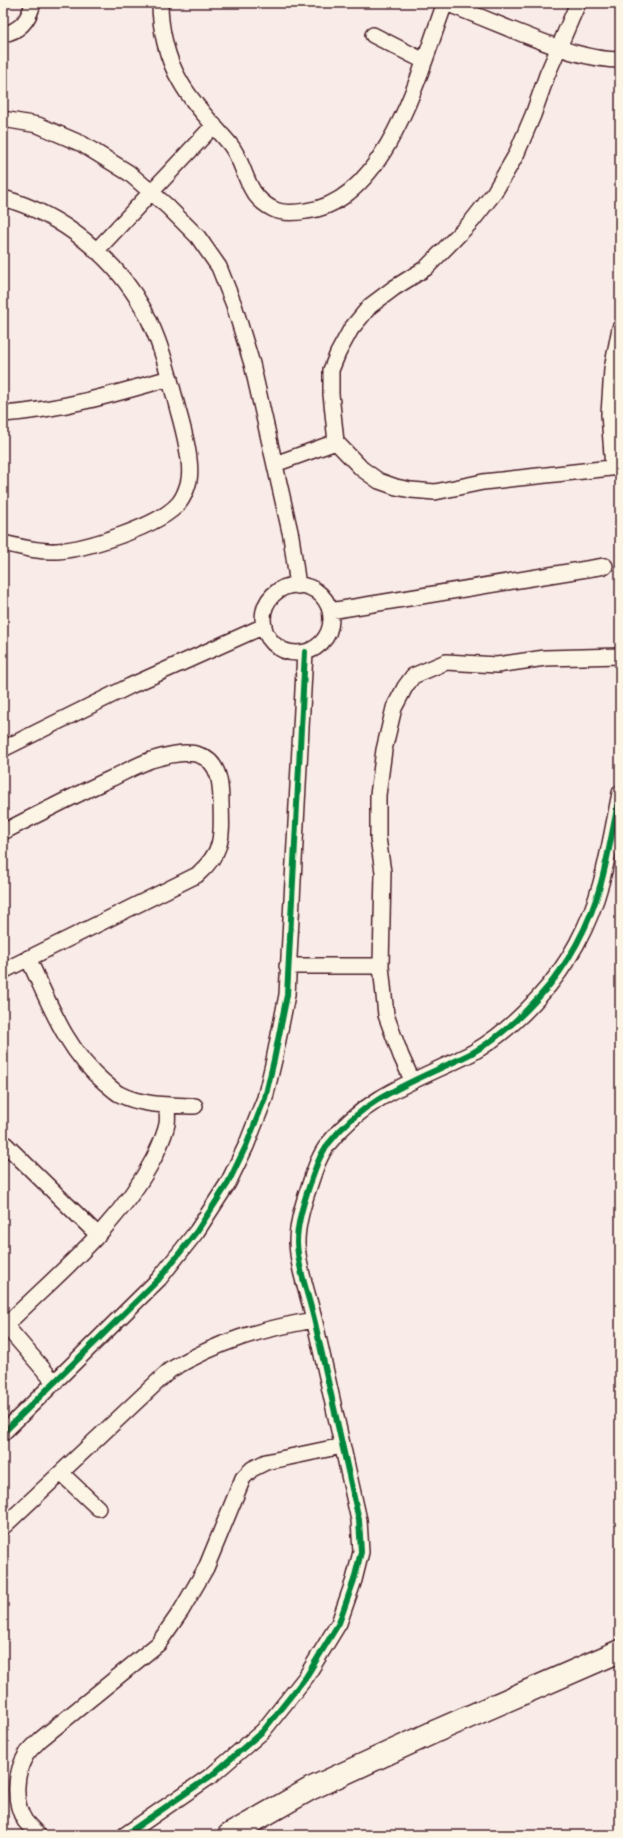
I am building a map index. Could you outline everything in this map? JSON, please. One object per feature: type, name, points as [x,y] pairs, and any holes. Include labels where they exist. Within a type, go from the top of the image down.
[{"type":"main road","points":[[229,1835],[310,1789],[434,1732],[620,1651]]},
{"type":"street","points":[[3,34],[15,30],[23,25],[30,16],[33,3]]},
{"type":"street","points":[[160,3],[160,14],[164,39],[172,64],[180,82],[233,147],[247,182],[256,195],[273,210],[283,212],[319,210],[344,196],[373,167],[403,117],[446,3],[560,48],[581,54],[611,60],[620,60]]},
{"type":"street","points":[[578,3],[560,48],[547,75],[533,115],[516,155],[494,193],[472,221],[426,268],[370,306],[351,330],[332,370],[331,394],[336,442],[362,470],[379,481],[411,490],[434,492],[483,482],[616,467],[609,414],[612,369],[620,328]]},
{"type":"street","points":[[373,35],[424,62]]},
{"type":"street","points":[[3,119],[38,125],[82,144],[129,173],[198,237],[219,267],[234,304],[252,364],[292,536],[298,586]]},
{"type":"street","points":[[96,251],[214,125]]},
{"type":"street","points":[[3,198],[34,209],[59,222],[82,238],[106,260],[131,290],[144,310],[154,330],[170,378],[181,420],[190,468],[189,482],[178,504],[168,512],[144,526],[116,538],[82,547],[56,551],[32,550],[3,543]]},
{"type":"street","points":[[3,414],[35,412],[108,396],[170,378]]},
{"type":"street","points":[[275,464],[336,442]]},
{"type":"street","points":[[330,611],[605,566]]},
{"type":"street","points":[[298,586],[309,588],[318,593],[325,601],[330,611],[331,621],[326,636],[315,648],[305,652],[293,653],[282,650],[273,643],[266,634],[264,626],[264,611],[269,600],[277,592],[287,587],[298,586]]},
{"type":"street","points":[[3,748],[130,686],[264,626]]},
{"type":"street","points":[[3,1433],[159,1279],[197,1231],[228,1183],[246,1146],[265,1098],[287,995],[287,966],[305,652]]},
{"type":"street","points":[[412,1080],[401,1056],[386,1015],[382,991],[381,966],[383,872],[378,838],[378,795],[384,750],[394,708],[405,687],[413,676],[425,669],[446,662],[497,665],[545,658],[620,656]]},
{"type":"street","points":[[3,832],[57,804],[150,760],[173,755],[198,754],[206,758],[214,766],[220,778],[222,829],[220,843],[216,855],[197,875],[3,971]]},
{"type":"street","points":[[125,1835],[212,1775],[263,1731],[306,1677],[339,1623],[354,1580],[361,1552],[359,1520],[314,1320],[301,1274],[297,1241],[303,1204],[316,1168],[328,1144],[350,1121],[381,1097],[412,1080],[473,1052],[506,1030],[540,997],[564,964],[581,936],[601,884],[620,793]]},
{"type":"street","points":[[28,958],[64,1034],[95,1074],[119,1094],[150,1104],[194,1106]]},
{"type":"street","points":[[287,966],[381,966]]},
{"type":"street","points":[[55,1383],[4,1327],[98,1235],[126,1204],[160,1146],[167,1125],[167,1105]]},
{"type":"street","points":[[3,1142],[98,1235]]},
{"type":"street","points":[[3,1527],[170,1370],[201,1353],[244,1336],[314,1320]]},
{"type":"street","points":[[38,1835],[25,1821],[20,1810],[18,1798],[16,1783],[20,1767],[27,1754],[41,1738],[158,1644],[168,1632],[206,1568],[243,1478],[252,1469],[266,1462],[342,1446]]},
{"type":"street","points":[[61,1473],[98,1508]]},
{"type":"cycle path","points":[[3,1433],[159,1279],[197,1231],[228,1183],[246,1146],[265,1098],[287,995],[305,652]]},
{"type":"cycle path","points":[[125,1835],[212,1775],[263,1731],[306,1677],[339,1623],[354,1580],[361,1552],[359,1520],[315,1323],[302,1273],[297,1242],[301,1214],[320,1158],[329,1143],[344,1126],[360,1112],[395,1090],[472,1053],[499,1035],[532,1005],[550,985],[577,944],[591,914],[604,872],[620,793]]}]
